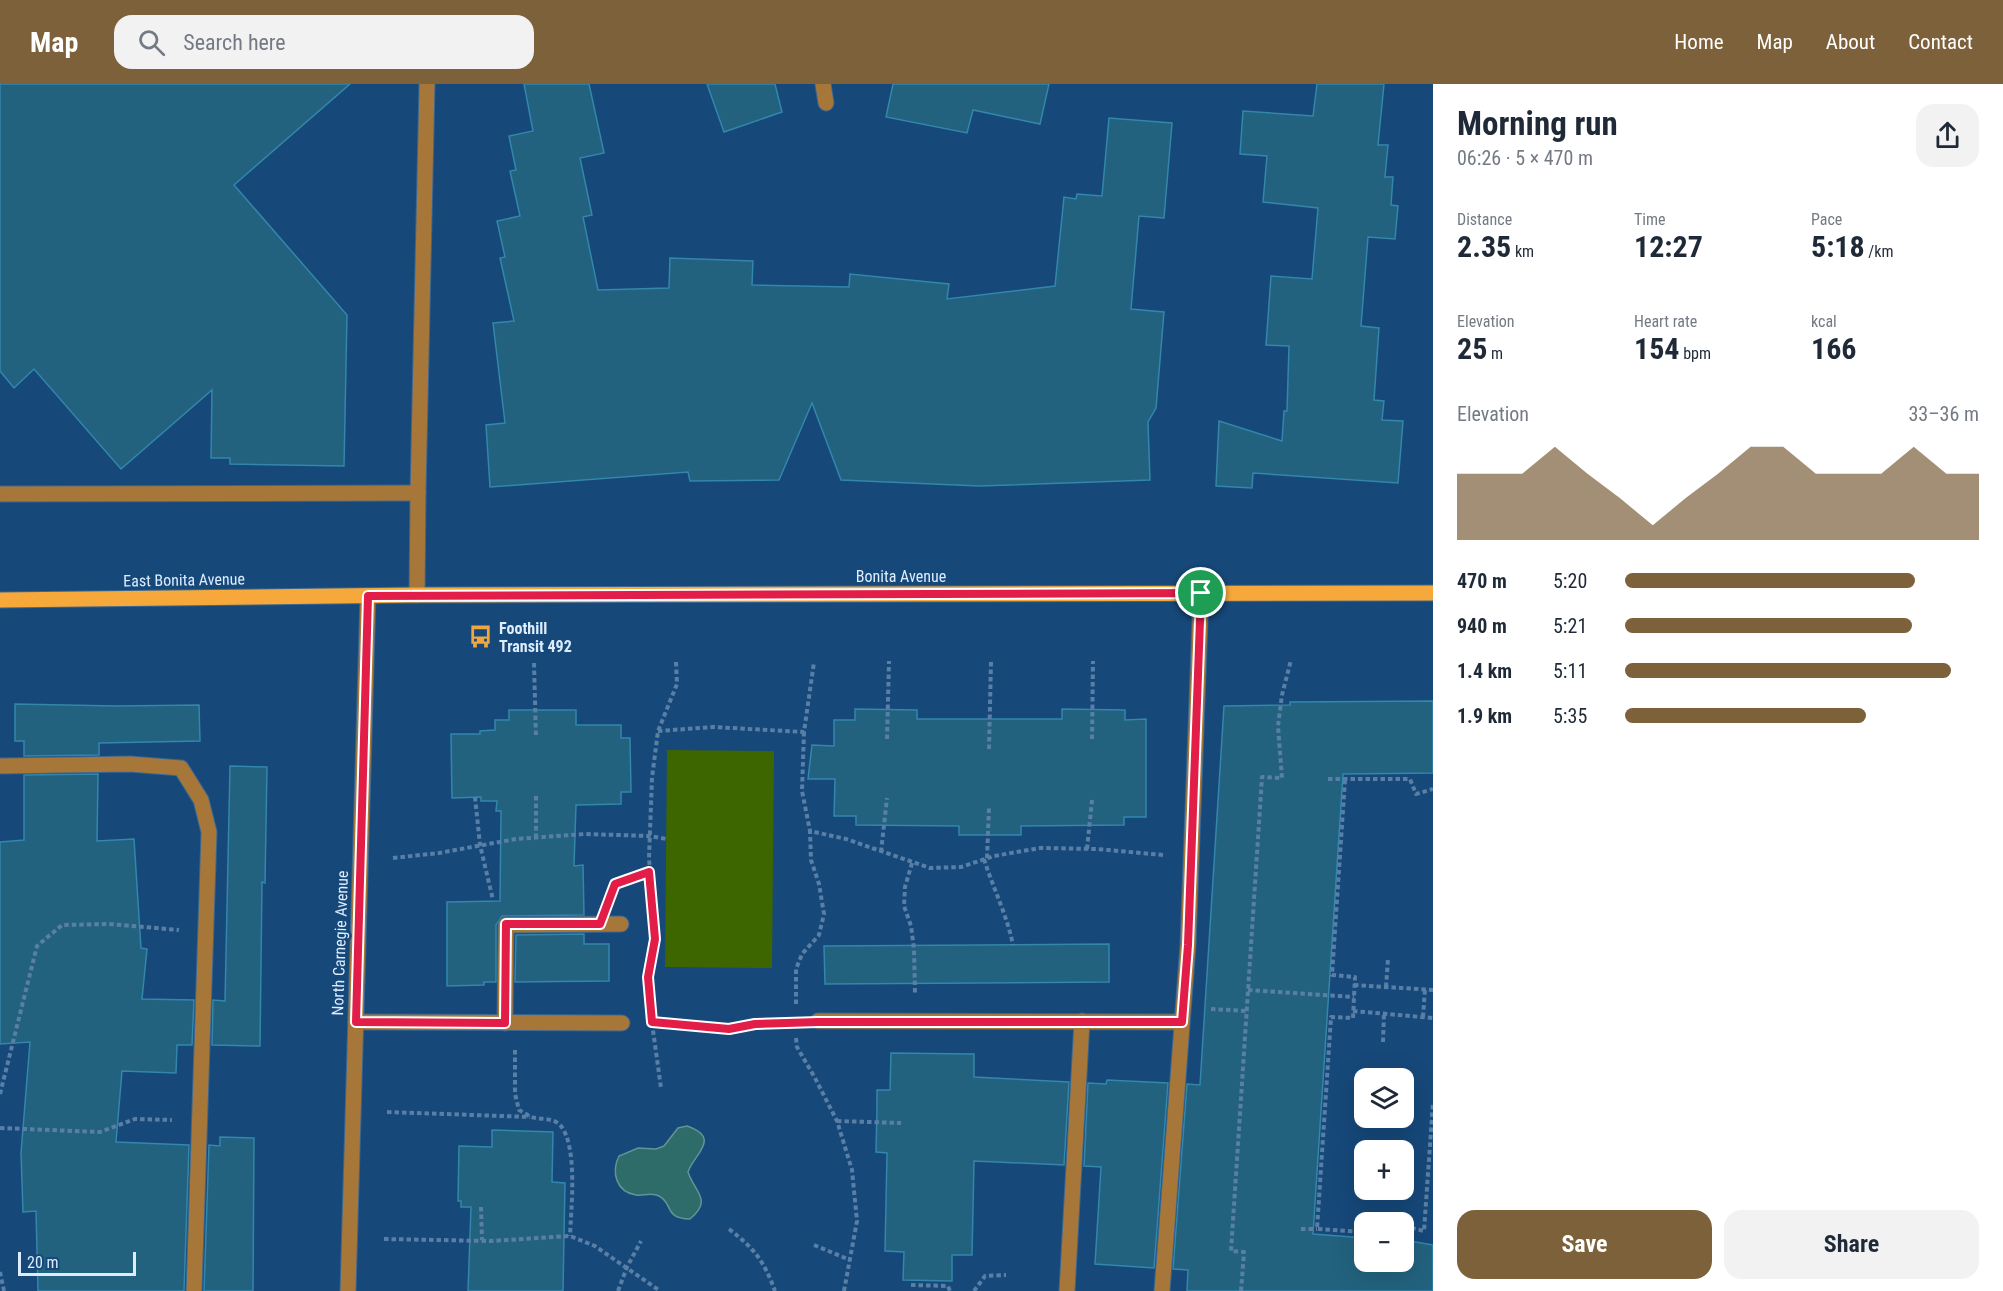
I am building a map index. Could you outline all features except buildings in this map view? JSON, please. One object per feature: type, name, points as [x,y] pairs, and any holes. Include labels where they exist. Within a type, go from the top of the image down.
[{"type":"main road","name":"Bonita Avenue","points":[[368,596],[1433,593]]},
{"type":"main road","name":"East Bonita Avenue","points":[[0,600],[368,596]]},
{"type":"street","points":[[417,595],[428,84]]},
{"type":"street","points":[[822,84],[826,104]]},
{"type":"street","points":[[0,494],[418,493]]},
{"type":"street","points":[[1162,1291],[1188,945],[1201,593]]},
{"type":"street","name":"North Carnegie Avenue","points":[[348,1291],[368,596]]},
{"type":"street","points":[[0,766],[130,764],[181,768],[201,800],[209,832],[194,1291]]},
{"type":"street","points":[[510,1023],[506,924],[621,924]]},
{"type":"street","points":[[818,1022],[1082,1022],[1182,1014]]},
{"type":"street","points":[[356,1022],[622,1023]]},
{"type":"street","points":[[1067,1291],[1082,1022]]},
{"type":"path","points":[[1241,1291],[1244,1252],[1231,1251],[1262,777],[1282,778],[1278,726],[1282,695],[1291,660]]},
{"type":"path","points":[[887,740],[889,661]]},
{"type":"path","points":[[1092,739],[1093,661]]},
{"type":"path","points":[[661,1088],[648,977],[655,939],[649,872],[651,778],[658,731],[677,684],[676,662]]},
{"type":"path","points":[[814,662],[804,732],[802,791],[810,831],[811,860],[819,884],[824,914],[819,935],[802,954],[796,969],[797,1047],[837,1121],[852,1170],[857,1221],[844,1291]]},
{"type":"path","points":[[989,749],[991,662]]},
{"type":"path","points":[[534,663],[536,738]]},
{"type":"path","points":[[658,731],[714,727],[804,732]]},
{"type":"path","points":[[1328,779],[1410,779],[1416,794],[1433,789]]},
{"type":"path","points":[[1317,1229],[1330,1017],[1353,1018],[1355,977],[1332,975],[1345,780]]},
{"type":"path","points":[[536,796],[536,838]]},
{"type":"path","points":[[475,797],[480,845],[494,903],[506,924]]},
{"type":"path","points":[[881,852],[887,798]]},
{"type":"path","points":[[1087,849],[1092,800]]},
{"type":"path","points":[[989,808],[986,858],[994,892],[1009,923],[1013,945]]},
{"type":"path","points":[[810,831],[846,839],[930,868],[961,867],[986,858],[1040,848],[1087,849],[1191,858]]},
{"type":"path","points":[[393,858],[438,853],[516,839],[585,834],[650,836],[666,839]]},
{"type":"path","points":[[912,862],[905,886],[904,906],[911,926],[914,949],[916,1022]]},
{"type":"path","points":[[600,924],[615,884],[649,872]]},
{"type":"path","points":[[0,1094],[37,946],[62,925],[109,924],[206,932]]},
{"type":"path","points":[[1386,987],[1388,959]]},
{"type":"path","points":[[1354,985],[1433,990]]},
{"type":"path","points":[[1424,1017],[1425,989]]},
{"type":"path","points":[[1248,990],[1354,997]]},
{"type":"path","points":[[1182,1014],[1247,1011]]},
{"type":"path","points":[[1353,1011],[1433,1018]]},
{"type":"path","points":[[1383,1042],[1384,1013]]},
{"type":"path","points":[[652,1022],[729,1029],[755,1024],[818,1022]]},
{"type":"path","points":[[510,1023],[515,1094],[519,1110],[531,1116]]},
{"type":"path","points":[[1414,1228],[1424,1231],[1433,1102]]},
{"type":"path","points":[[387,1112],[531,1116],[547,1118],[561,1125],[569,1145],[572,1177],[570,1236]]},
{"type":"path","points":[[0,1128],[100,1132],[135,1119],[200,1121]]},
{"type":"path","points":[[837,1121],[901,1123]]},
{"type":"path","points":[[481,1207],[482,1240]]},
{"type":"path","points":[[729,1228],[751,1246],[769,1275],[774,1291]]},
{"type":"path","points":[[1301,1229],[1354,1231]]},
{"type":"path","points":[[384,1239],[482,1240],[570,1236],[595,1245],[660,1291]]},
{"type":"path","points":[[618,1291],[627,1267],[641,1241]]},
{"type":"path","points":[[814,1245],[850,1260]]},
{"type":"path","points":[[0,1272],[4,1291]]},
{"type":"path","points":[[974,1291],[986,1276],[1006,1275]]},
{"type":"path","points":[[911,1286],[948,1286],[950,1291]]},
{"type":"green space","points":[[667,750],[774,751],[772,968],[665,967]]},
{"type":"shaded area","points":[[687,1126],[703,1136],[704,1141],[703,1147],[688,1172],[701,1201],[697,1212],[690,1219],[676,1216],[664,1199],[659,1196],[636,1195],[624,1190],[617,1180],[615,1168],[619,1156],[638,1148],[656,1149],[664,1146],[678,1128]]},
{"type":"place","name":"Foothill Transit 492","points":[[481,637]]},
{"type":"route","points":[[1201,593],[1188,945],[1182,1022],[818,1022],[755,1024],[729,1029],[652,1022],[648,977],[655,939],[649,872],[615,884],[600,924],[506,924],[505,1023],[356,1022],[368,596],[1201,593]]}]
